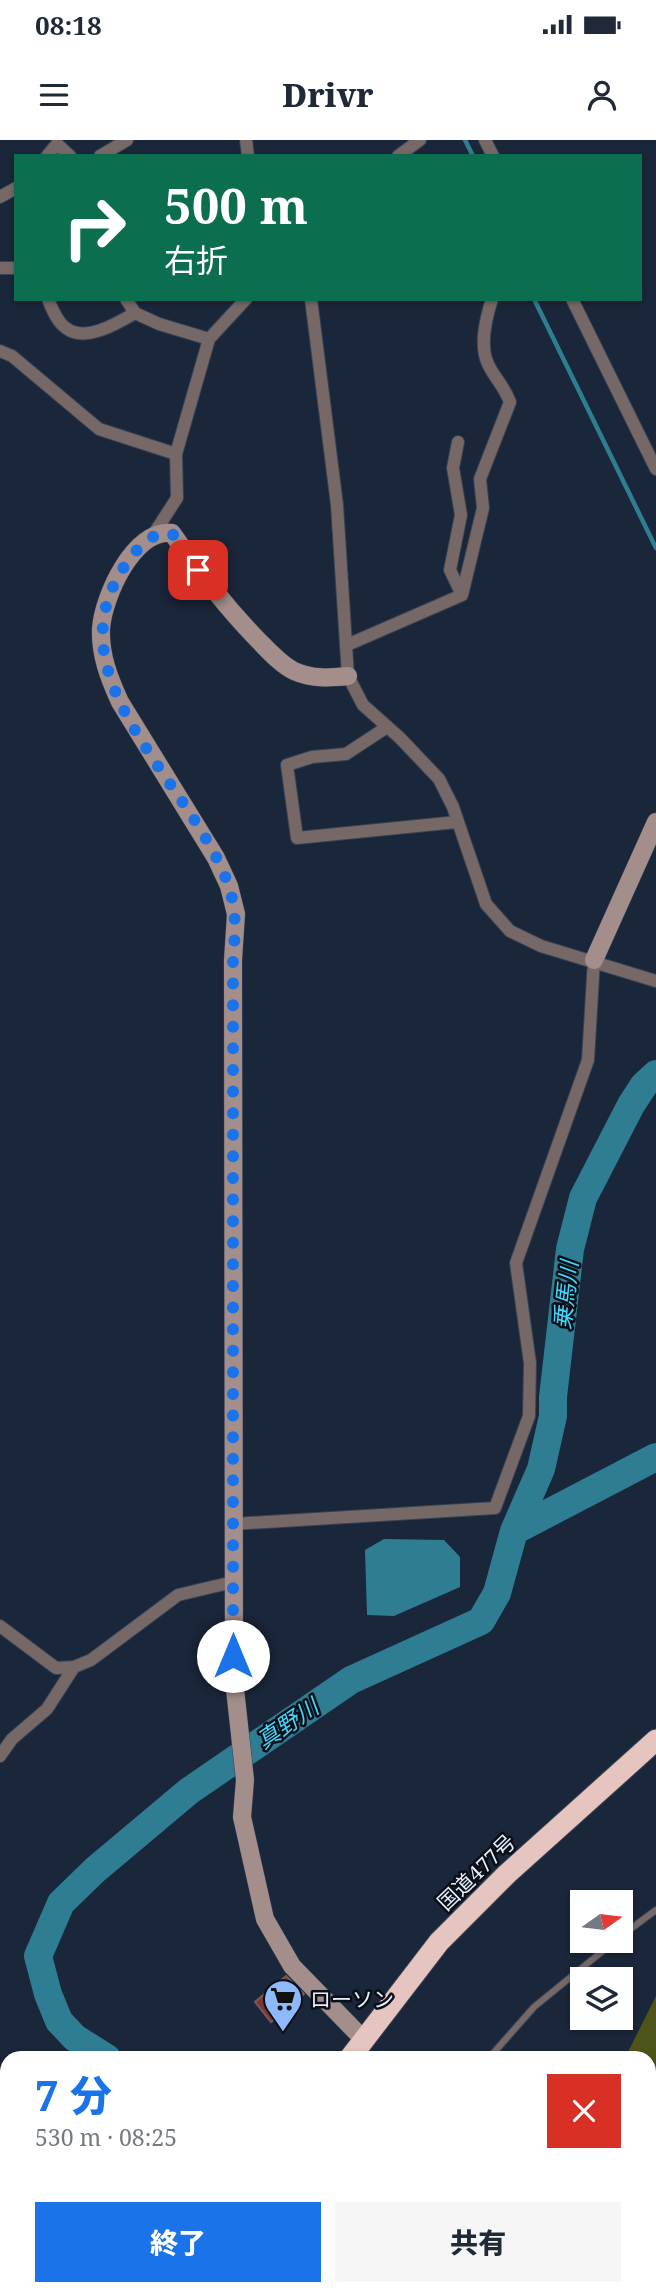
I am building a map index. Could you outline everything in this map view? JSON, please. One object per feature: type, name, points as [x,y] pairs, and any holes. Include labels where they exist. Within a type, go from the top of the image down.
[{"type":"highway","name":"国道477号","points":[[355,2051],[439,1942],[507,1874],[656,1740]]},
{"type":"street","points":[[103,154],[127,140]]},
{"type":"street","points":[[401,154],[420,140]]},
{"type":"street","points":[[49,154],[57,144],[67,154]]},
{"type":"street","points":[[49,301],[58,321],[68,330],[84,333],[115,325],[135,313]]},
{"type":"street","points":[[127,301],[135,313],[159,324],[209,339]]},
{"type":"street","points":[[244,301],[209,339],[176,454],[177,498],[153,535],[134,553],[117,576],[101,628],[102,655],[120,702],[216,858],[229,886],[236,914],[233,1582],[234,1680],[245,1780],[243,1817],[257,1886],[271,1931],[292,1966],[364,2040]]},
{"type":"street","points":[[311,301],[337,505],[348,676],[363,705],[439,779],[486,904],[510,931],[541,946],[656,981]]},
{"type":"street","points":[[462,595],[483,508],[480,479],[510,402],[503,384],[488,364],[484,342],[492,301]]},
{"type":"street","points":[[573,301],[656,468]]},
{"type":"street","points":[[0,351],[12,356],[99,429],[176,454]]},
{"type":"street","points":[[458,442],[453,468],[461,515],[450,570],[462,595]]},
{"type":"street","points":[[153,535],[172,533],[211,590],[272,655],[293,670],[326,678],[348,676]]},
{"type":"street","points":[[347,645],[462,595]]},
{"type":"street","points":[[387,727],[346,754],[312,757],[287,765],[297,838],[457,822]]},
{"type":"street","points":[[233,1524],[495,1508],[529,1416],[530,1363],[516,1263],[588,1060],[594,960],[656,822]]},
{"type":"street","points":[[0,1626],[56,1668],[74,1667],[91,1660],[178,1595],[233,1582]]},
{"type":"street","points":[[0,1756],[12,1739],[47,1709],[74,1667]]},
{"type":"lane","points":[[634,1926],[656,1910]]},
{"type":"lane","points":[[495,2051],[534,2007],[600,1953]]},
{"type":"green space","points":[[656,1996],[656,2051],[628,2051]]},
{"type":"water","points":[[384,1539],[444,1540],[460,1557],[460,1587],[394,1616],[367,1615],[365,1550]]},
{"type":"building","points":[[286,1976],[304,1994],[271,2022],[255,2002]]},
{"type":"waterway","points":[[465,140],[472,154]]},
{"type":"waterway","points":[[535,301],[656,548]]},
{"type":"waterway","name":"真野川","points":[[96,2051],[75,2038],[59,2021],[48,1994],[38,1956],[61,1903],[95,1870],[189,1791],[351,1680],[481,1621],[497,1593],[514,1531],[541,1469],[553,1416],[570,1249],[583,1198],[631,1105],[644,1085],[656,1074]]},
{"type":"waterway","name":"真野川","points":[[514,1531],[656,1457]]},
{"type":"place","name":"ローソン","points":[[283,2033]]},
{"type":"route","points":[[198,570],[172,533],[153,535],[134,553],[117,576],[101,628],[102,655],[120,702],[216,858],[229,886],[236,914],[233,960],[233,1656]]},
{"type":"water label","name":"乗馬川","points":[[565,1295]]}]
